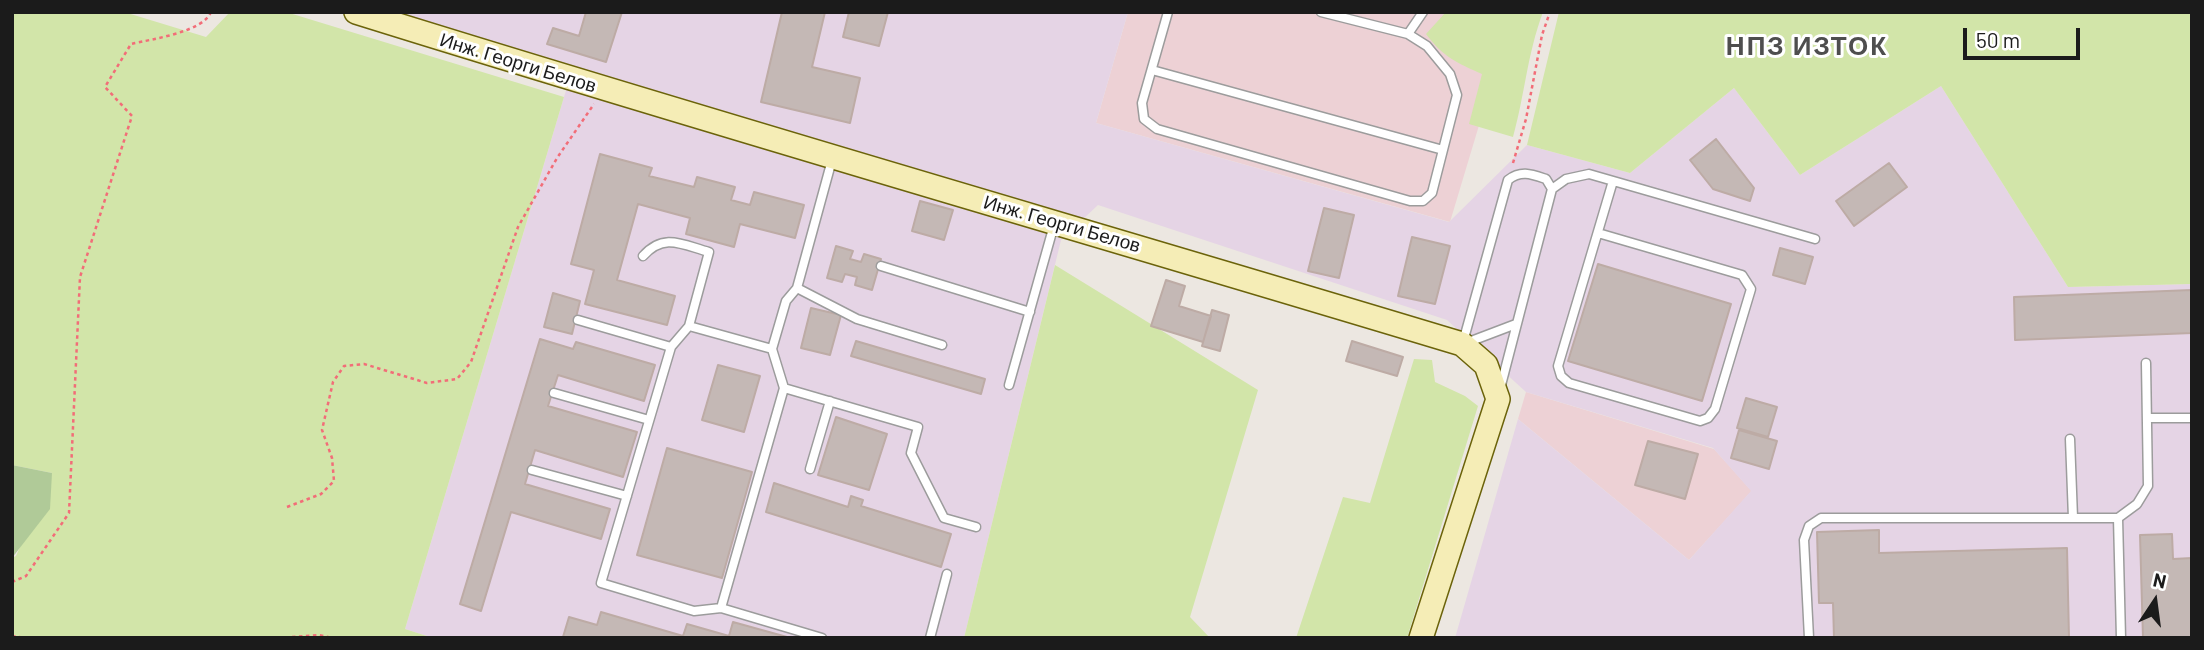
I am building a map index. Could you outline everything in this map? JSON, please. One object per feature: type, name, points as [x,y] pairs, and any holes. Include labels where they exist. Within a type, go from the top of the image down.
[{"type":"street","name":"Инж. Георги Белов","points":[[356,12],[604,90],[1462,344],[1486,365],[1498,399]]},
{"type":"street","points":[[1421,638],[1498,399]]},
{"type":"lane","points":[[1168,12],[1142,103],[1144,119],[1157,129],[1410,201],[1423,201],[1432,193],[1457,95],[1450,74],[1427,46],[1408,34],[1321,12]]},
{"type":"lane","points":[[1408,34],[1423,12]]},
{"type":"lane","points":[[1152,70],[1443,150]]},
{"type":"lane","points":[[721,608],[785,388],[772,349],[786,301],[797,288],[833,157]]},
{"type":"lane","points":[[1462,344],[1508,180],[1516,174],[1527,173],[1546,178],[1552,189]]},
{"type":"lane","points":[[1498,399],[1552,189],[1566,179],[1589,174],[1815,239]]},
{"type":"lane","points":[[1598,233],[1742,275],[1748,281],[1751,289],[1715,409],[1708,418],[1700,421],[1569,383],[1561,376],[1558,366],[1613,181]]},
{"type":"lane","points":[[1009,385],[1055,222]]},
{"type":"lane","points":[[643,256],[653,245],[669,240],[709,252],[689,326],[671,347],[601,583],[694,611],[721,608],[796,634],[822,638]]},
{"type":"lane","points":[[881,266],[1030,312]]},
{"type":"lane","points":[[797,288],[857,319],[942,345]]},
{"type":"lane","points":[[578,320],[671,347]]},
{"type":"lane","points":[[1462,344],[1516,324]]},
{"type":"lane","points":[[689,326],[772,349]]},
{"type":"lane","points":[[1809,638],[1804,540],[1809,526],[1821,518],[2118,518],[2137,504],[2148,486],[2147,363]]},
{"type":"lane","points":[[785,388],[918,427],[912,453],[944,518],[976,527]]},
{"type":"lane","points":[[554,393],[649,420]]},
{"type":"lane","points":[[810,468],[830,401]]},
{"type":"lane","points":[[2147,418],[2192,418]]},
{"type":"lane","points":[[2070,439],[2073,518]]},
{"type":"lane","points":[[532,470],[627,496]]},
{"type":"lane","points":[[2118,518],[2121,638]]},
{"type":"lane","points":[[930,638],[947,574]]},
{"type":"path","points":[[12,582],[26,576],[69,513],[79,277],[132,116],[105,87],[131,44],[195,28],[209,17],[211,12]]},
{"type":"path","points":[[1508,180],[1526,119],[1542,35],[1550,12]]},
{"type":"path","points":[[287,507],[321,494],[334,481],[332,458],[322,430],[333,382],[344,366],[364,364],[427,383],[457,379],[471,362],[518,227],[557,158],[604,90]]},
{"type":"path","points":[[278,638],[319,635],[333,638]]},
{"type":"path","points":[[12,636],[25,638]]},
{"type":"shaded area","points":[[397,12],[1128,12],[1096,123],[1449,222],[1527,145],[1630,173],[1734,88],[1800,175],[1941,86],[2068,287],[2192,284],[2192,638],[1455,638],[1518,419],[1689,560],[1751,491],[1713,448],[1526,392],[1447,320],[1098,205],[1061,240],[964,638],[433,638],[405,629],[573,67]]},
{"type":"shaded area","points":[[1128,12],[1513,12],[1450,222],[1096,123]]},
{"type":"shaded area","points":[[1526,392],[1714,449],[1752,491],[1689,560],[1518,419]]},
{"type":"green space","points":[[12,12],[124,12],[206,37],[230,12],[286,12],[564,97],[405,629],[433,638],[12,638],[12,558],[16,556],[52,473],[12,465]]},
{"type":"green space","points":[[1446,12],[1543,12],[1533,44],[1513,137],[1469,124],[1482,74],[1451,58],[1426,34]]},
{"type":"green space","points":[[1559,12],[2192,12],[2192,284],[2068,287],[1941,86],[1800,175],[1734,88],[1630,173],[1527,145]]},
{"type":"green space","points":[[1055,265],[1258,390],[1190,617],[1210,638],[964,638]]},
{"type":"green space","points":[[1414,359],[1432,360],[1435,382],[1465,396],[1478,406],[1407,638],[1296,638],[1343,497],[1370,503]]},
{"type":"green space","points":[[12,465],[52,473],[50,509],[12,558]]},
{"type":"building","points":[[586,12],[622,12],[606,62],[547,44],[553,28],[579,36]]},
{"type":"building","points":[[782,12],[825,12],[812,67],[860,78],[850,123],[761,102]]},
{"type":"building","points":[[849,12],[888,12],[879,46],[843,37]]},
{"type":"building","points":[[1716,139],[1754,188],[1750,201],[1713,189],[1690,160]]},
{"type":"building","points":[[600,154],[652,168],[649,176],[694,187],[697,177],[735,187],[731,200],[750,205],[754,192],[804,205],[795,238],[740,224],[734,247],[686,234],[690,218],[638,204],[617,280],[675,296],[667,325],[585,304],[594,270],[571,264]]},
{"type":"building","points":[[1889,163],[1907,187],[1854,226],[1836,201]]},
{"type":"building","points":[[920,201],[953,210],[944,240],[912,231]]},
{"type":"building","points":[[1324,208],[1354,215],[1339,278],[1308,271]]},
{"type":"building","points":[[1412,237],[1450,246],[1435,304],[1398,296]]},
{"type":"building","points":[[836,246],[853,251],[850,259],[861,262],[864,254],[881,259],[872,290],[855,285],[857,277],[845,274],[842,282],[827,278]]},
{"type":"building","points":[[1780,248],[1813,257],[1805,284],[1773,275]]},
{"type":"building","points":[[1598,264],[1731,304],[1702,401],[1568,361]]},
{"type":"building","points":[[1166,280],[1185,286],[1179,306],[1211,316],[1203,342],[1151,326]]},
{"type":"building","points":[[2192,290],[2192,333],[2015,340],[2014,297]]},
{"type":"building","points":[[553,293],[580,301],[572,334],[544,327]]},
{"type":"building","points":[[811,308],[841,315],[830,355],[801,348]]},
{"type":"building","points":[[1212,310],[1229,315],[1220,351],[1202,346]]},
{"type":"building","points":[[540,339],[573,349],[576,342],[655,365],[644,401],[558,375],[548,406],[637,432],[623,477],[535,450],[525,484],[610,509],[601,539],[511,512],[481,611],[460,604]]},
{"type":"building","points":[[856,341],[985,379],[981,394],[851,356]]},
{"type":"building","points":[[1352,341],[1403,357],[1397,376],[1346,361]]},
{"type":"building","points":[[718,365],[760,376],[744,432],[702,420]]},
{"type":"building","points":[[1746,398],[1777,407],[1768,437],[1737,428]]},
{"type":"building","points":[[836,417],[887,434],[869,490],[818,475]]},
{"type":"building","points":[[1739,430],[1777,441],[1769,469],[1731,458]]},
{"type":"building","points":[[1648,441],[1698,454],[1685,499],[1635,485]]},
{"type":"building","points":[[667,448],[752,472],[722,578],[637,555]]},
{"type":"building","points":[[774,483],[848,507],[851,496],[863,500],[861,506],[951,534],[941,567],[766,512]]},
{"type":"building","points":[[1879,530],[1879,553],[2067,548],[2069,638],[1834,638],[1833,603],[1819,603],[1817,532]]},
{"type":"building","points":[[2172,534],[2173,559],[2192,558],[2192,638],[2143,638],[2140,535]]},
{"type":"building","points":[[601,612],[683,636],[687,624],[729,636],[733,622],[787,637],[563,637],[569,617],[597,625]]},
{"type":"district","name":"НПЗ ИЗТОК","points":[[1807,46]]}]
